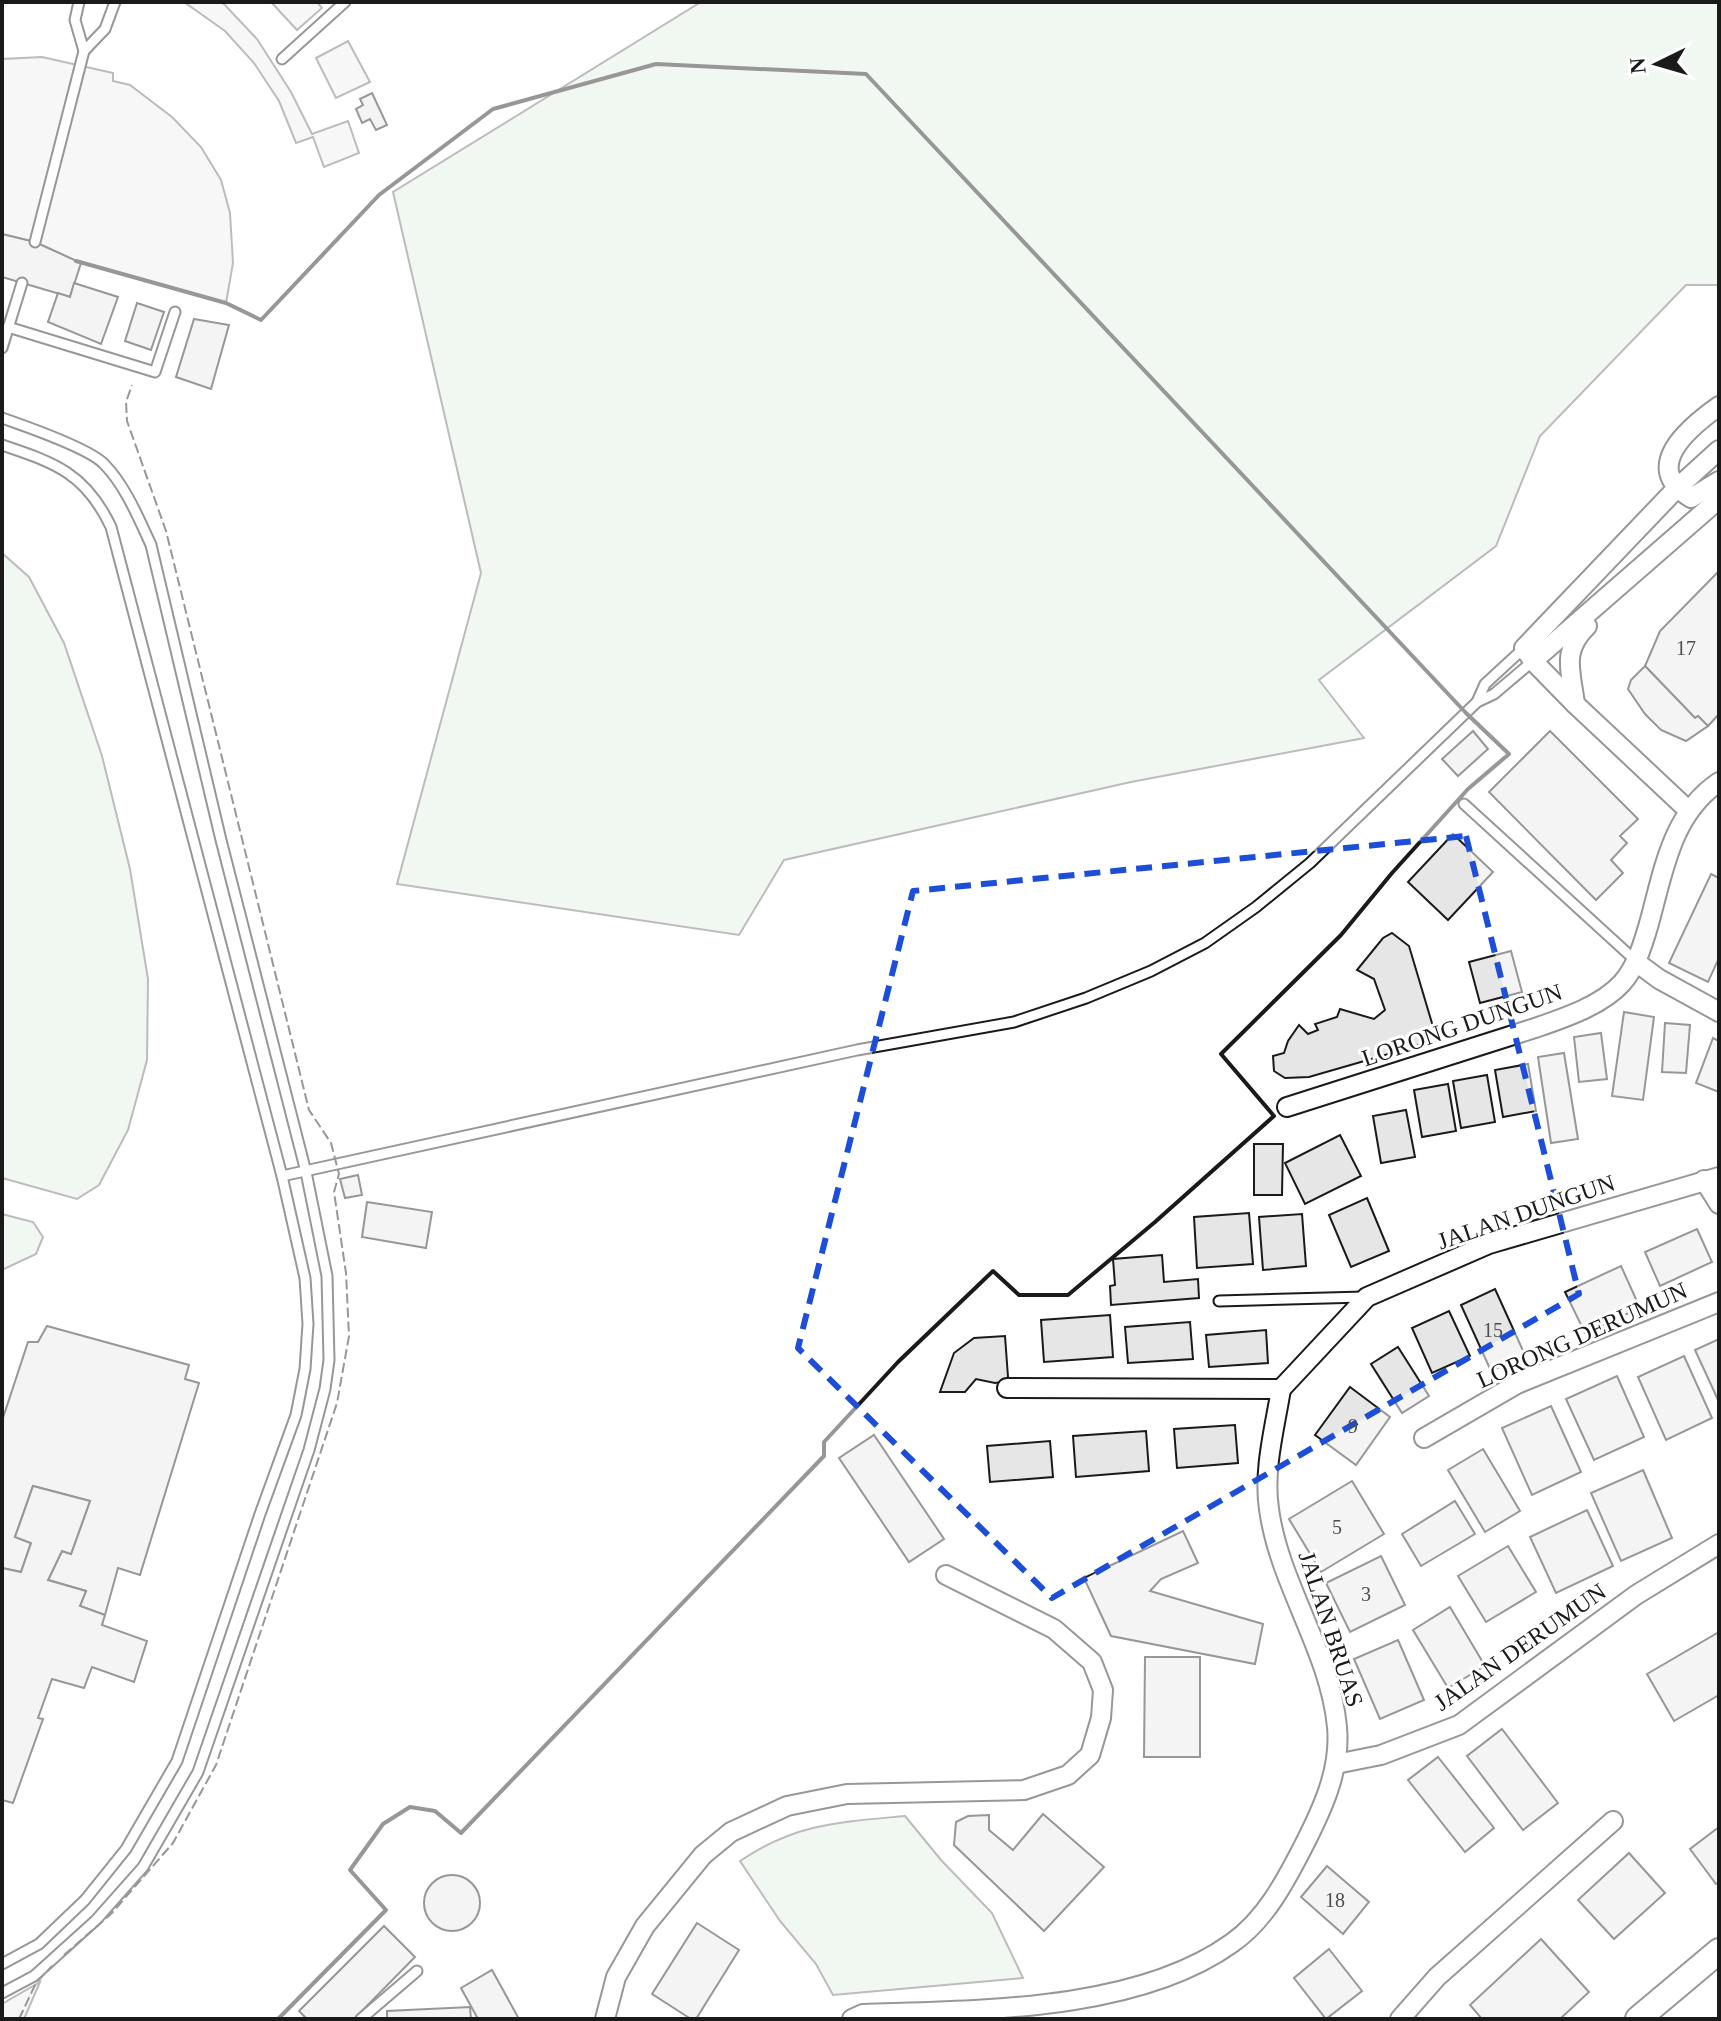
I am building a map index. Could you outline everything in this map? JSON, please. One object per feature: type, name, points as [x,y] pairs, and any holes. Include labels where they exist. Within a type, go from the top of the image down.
[{"type":"street","points":[[1719,406],[1686,431],[1670,459],[1668,473],[1676,489],[1691,498],[1719,481]]},
{"type":"street","points":[[1528,655],[1676,489],[1719,450]]},
{"type":"street","points":[[1528,655],[1636,572],[1719,499]]},
{"type":"street","points":[[1575,704],[1569,653],[1575,637],[1627,589],[1636,572]]},
{"type":"street","points":[[1528,655],[1575,704],[1689,811]]},
{"type":"street","name":"LORONG DUNGUN","points":[[1287,1107],[1570,1016],[1621,984],[1636,962],[1674,837],[1701,796],[1719,782]]},
{"type":"street","points":[[1636,962],[1659,979],[1719,1012]]},
{"type":"street","points":[[1712,1178],[1719,1204]]},
{"type":"street","name":"JALAN DUNGUN","points":[[1281,1389],[1367,1297],[1489,1244],[1712,1178]]},
{"type":"street","name":"LORONG DERUMUN","points":[[1424,1438],[1517,1384],[1719,1302]]},
{"type":"street","points":[[1007,1388],[1281,1389]]},
{"type":"street","name":"JALAN BRUAS","points":[[852,2019],[863,2014],[1052,2003],[1113,1991],[1165,1977],[1203,1961],[1234,1942],[1263,1914],[1320,1816],[1336,1764],[1337,1728],[1331,1692],[1276,1541],[1269,1508],[1268,1479],[1281,1389]]},
{"type":"street","name":"JALAN DERUMUN","points":[[1336,1764],[1381,1755],[1459,1725],[1636,1595],[1719,1544]]},
{"type":"street","points":[[605,2019],[616,1977],[645,1926],[703,1855],[731,1832],[787,1806],[847,1794],[1024,1790],[1068,1775],[1090,1755],[1101,1718],[1103,1690],[1092,1662],[1054,1629],[946,1575]]},
{"type":"street","points":[[1400,2019],[1437,1977],[1613,1821]]},
{"type":"street","points":[[1638,2019],[1719,1951]]},
{"type":"lane","points":[[79,2],[75,20],[84,51]]},
{"type":"lane","points":[[35,242],[84,51],[105,29],[115,2]]},
{"type":"lane","points":[[282,59],[345,2]]},
{"type":"lane","points":[[2,348],[22,283]]},
{"type":"lane","points":[[8,327],[155,372],[175,312]]},
{"type":"lane","points":[[2,418],[47,434],[103,462],[140,521],[151,545],[221,840],[306,1172],[327,1276],[329,1360],[309,1450],[198,1772],[143,1867],[96,1920],[34,1976],[2,1993]]},
{"type":"lane","points":[[2,445],[72,474],[98,500],[111,527],[282,1176],[305,1278],[308,1324],[305,1369],[296,1415],[177,1761],[126,1849],[85,1900],[39,1944],[2,1964]]},
{"type":"lane","points":[[1477,702],[1485,684],[1528,655]]},
{"type":"lane","points":[[282,1176],[857,1050],[1014,1022],[1086,998],[1151,971],[1205,943],[1310,863],[1477,702],[1494,694],[1528,655]]},
{"type":"lane","points":[[1464,804],[1636,962]]},
{"type":"lane","points":[[1219,1301],[1367,1297]]},
{"type":"lane","points":[[361,2019],[417,1971]]},
{"type":"highlighted area","points":[[1466,836],[1579,1294],[1052,1598],[798,1348],[913,891]]},
{"type":"green space","points":[[701,2],[1719,2],[1719,285],[1686,285],[1540,436],[1496,546],[1319,680],[1364,738],[1131,782],[784,860],[739,935],[397,884],[481,573],[393,192]]},
{"type":"green space","points":[[2,553],[29,577],[64,643],[102,756],[130,869],[148,979],[147,1060],[128,1130],[99,1185],[77,1199],[2,1178]]},
{"type":"green space","points":[[2,1214],[33,1222],[43,1237],[36,1254],[2,1270]]},
{"type":"green space","points":[[905,1816],[941,1860],[992,1913],[1023,1978],[833,1995],[816,1964],[780,1921],[740,1861],[780,1839],[819,1826]]},
{"type":"shaded area","points":[[184,2],[224,4],[257,39],[291,92],[312,134],[348,121],[359,153],[324,167],[313,137],[296,143],[279,101],[254,63],[225,31]]},
{"type":"shaded area","points":[[271,2],[317,2],[322,8],[297,30]]},
{"type":"shaded area","points":[[348,41],[370,82],[336,98],[316,58]]},
{"type":"shaded area","points":[[42,57],[113,73],[113,81],[130,85],[172,117],[201,147],[221,180],[230,213],[233,263],[226,303],[81,263],[35,242],[2,234],[2,59]]},
{"type":"shaded area","points":[[40,1982],[24,2019],[2,2019],[2,2004]]},
{"type":"building","points":[[372,93],[387,125],[376,130],[370,119],[362,123],[356,109],[363,105],[360,99]]},
{"type":"building","points":[[2,234],[35,242],[81,263],[70,297],[2,277]]},
{"type":"building","points":[[74,283],[118,297],[101,344],[48,322],[58,293],[70,297]]},
{"type":"building","points":[[137,303],[164,312],[151,350],[125,341]]},
{"type":"building","points":[[194,319],[229,325],[211,389],[176,377]]},
{"type":"building","points":[[1719,571],[1719,714],[1708,726],[1698,716],[1695,718],[1645,666],[1660,631]]},
{"type":"building","points":[[1645,666],[1695,718],[1698,716],[1708,726],[1686,741],[1661,730],[1645,714],[1628,689],[1631,680]]},
{"type":"building","points":[[1473,731],[1488,749],[1458,776],[1442,759]]},
{"type":"building","points":[[1550,731],[1638,819],[1620,836],[1627,843],[1611,860],[1623,873],[1596,900],[1489,792]]},
{"type":"building","points":[[1453,834],[1493,872],[1448,920],[1408,882]]},
{"type":"building","points":[[1711,874],[1719,878],[1719,958],[1708,982],[1669,963]]},
{"type":"building","points":[[1392,933],[1409,946],[1437,1040],[1309,1077],[1285,1078],[1274,1071],[1273,1056],[1284,1053],[1299,1025],[1308,1034],[1318,1030],[1315,1024],[1337,1017],[1340,1009],[1374,1019],[1385,1010],[1374,979],[1357,970],[1383,938]]},
{"type":"building","points":[[1511,951],[1522,992],[1480,1003],[1469,962]]},
{"type":"building","points":[[1624,1012],[1654,1017],[1643,1100],[1612,1096]]},
{"type":"building","points":[[1665,1023],[1690,1025],[1686,1073],[1662,1072]]},
{"type":"building","points":[[1601,1033],[1607,1079],[1579,1082],[1574,1037]]},
{"type":"building","points":[[1713,1038],[1719,1041],[1719,1092],[1696,1083]]},
{"type":"building","points":[[1564,1053],[1578,1139],[1551,1143],[1538,1057]]},
{"type":"building","points":[[1528,1064],[1536,1111],[1503,1117],[1495,1070]]},
{"type":"building","points":[[1487,1075],[1495,1122],[1461,1128],[1453,1081]]},
{"type":"building","points":[[1448,1084],[1456,1131],[1422,1137],[1414,1090]]},
{"type":"building","points":[[1406,1110],[1415,1157],[1381,1163],[1373,1116]]},
{"type":"building","points":[[1340,1135],[1361,1176],[1305,1204],[1285,1163]]},
{"type":"building","points":[[1254,1144],[1283,1144],[1282,1195],[1254,1195]]},
{"type":"building","points":[[358,1175],[362,1195],[345,1198],[340,1179]]},
{"type":"building","points":[[1367,1198],[1389,1251],[1351,1267],[1329,1215]]},
{"type":"building","points":[[367,1202],[432,1212],[426,1248],[362,1237]]},
{"type":"building","points":[[1249,1213],[1253,1264],[1197,1268],[1194,1217]]},
{"type":"building","points":[[1302,1214],[1306,1266],[1263,1270],[1259,1217]]},
{"type":"building","points":[[1697,1229],[1712,1262],[1660,1286],[1645,1252]]},
{"type":"building","points":[[1162,1255],[1164,1282],[1198,1279],[1199,1298],[1111,1305],[1110,1286],[1115,1285],[1113,1259]]},
{"type":"building","points":[[1621,1266],[1640,1308],[1585,1333],[1565,1292]]},
{"type":"building","points":[[1495,1289],[1525,1355],[1491,1371],[1461,1305]]},
{"type":"building","points":[[1449,1311],[1470,1356],[1432,1373],[1412,1328]]},
{"type":"building","points":[[1110,1315],[1113,1357],[1044,1362],[1041,1320]]},
{"type":"building","points":[[1190,1322],[1193,1359],[1128,1363],[1125,1327]]},
{"type":"building","points":[[47,1326],[189,1365],[185,1379],[199,1383],[140,1575],[118,1568],[105,1615],[80,1606],[86,1591],[48,1580],[62,1551],[71,1554],[90,1501],[33,1486],[15,1537],[31,1543],[21,1572],[2,1568],[2,1421],[28,1342],[38,1342]]},
{"type":"building","points":[[1266,1330],[1268,1363],[1209,1367],[1206,1335]]},
{"type":"building","points":[[1005,1336],[1008,1377],[995,1383],[976,1379],[965,1392],[940,1392],[954,1353],[974,1338]]},
{"type":"building","points":[[1719,1339],[1719,1402],[1695,1350]]},
{"type":"building","points":[[1398,1347],[1429,1396],[1402,1413],[1371,1364]]},
{"type":"building","points":[[1684,1356],[1712,1418],[1666,1440],[1638,1377]]},
{"type":"building","points":[[1617,1376],[1644,1437],[1594,1460],[1566,1399]]},
{"type":"building","points":[[1350,1387],[1390,1417],[1356,1465],[1315,1435]]},
{"type":"building","points":[[1551,1406],[1581,1472],[1532,1495],[1502,1428]]},
{"type":"building","points":[[1235,1425],[1238,1463],[1177,1468],[1174,1429]]},
{"type":"building","points":[[1146,1431],[1149,1471],[1076,1477],[1073,1436]]},
{"type":"building","points":[[874,1435],[944,1539],[909,1562],[839,1458]]},
{"type":"building","points":[[1050,1441],[1053,1477],[990,1482],[987,1446]]},
{"type":"building","points":[[1483,1449],[1520,1511],[1485,1532],[1448,1470]]},
{"type":"building","points":[[1643,1470],[1672,1538],[1621,1561],[1591,1493]]},
{"type":"building","points":[[1352,1481],[1384,1534],[1321,1572],[1289,1519]]},
{"type":"building","points":[[33,1486],[90,1501],[71,1554],[62,1551],[48,1580],[86,1591],[80,1606],[105,1615],[102,1625],[147,1641],[134,1682],[92,1667],[84,1688],[52,1679],[38,1718],[43,1719],[13,1803],[2,1800],[2,1568],[21,1572],[31,1543],[15,1537]]},
{"type":"building","points":[[1455,1501],[1475,1534],[1421,1566],[1402,1534]]},
{"type":"building","points":[[1587,1510],[1613,1566],[1556,1593],[1530,1537]]},
{"type":"building","points":[[1183,1531],[1198,1563],[1161,1579],[1150,1591],[1263,1624],[1255,1664],[1111,1636],[1084,1578]]},
{"type":"building","points":[[1508,1546],[1536,1592],[1486,1622],[1458,1576]]},
{"type":"building","points":[[1381,1556],[1405,1605],[1350,1632],[1326,1583]]},
{"type":"building","points":[[1450,1607],[1485,1666],[1448,1688],[1413,1630]]},
{"type":"building","points":[[1719,1632],[1719,1695],[1674,1721],[1647,1674]]},
{"type":"building","points":[[1398,1640],[1424,1700],[1380,1719],[1354,1659]]},
{"type":"building","points":[[1145,1657],[1200,1657],[1200,1757],[1144,1757]]},
{"type":"building","points":[[1502,1729],[1558,1803],[1523,1830],[1467,1756]]},
{"type":"building","points":[[1438,1757],[1494,1828],[1465,1852],[1408,1780]]},
{"type":"building","points":[[1043,1814],[1104,1867],[1044,1931],[954,1845],[956,1822],[968,1816],[989,1815],[989,1830],[1013,1850]]},
{"type":"building","points":[[1719,1827],[1719,1882],[1716,1884],[1690,1849]]},
{"type":"building","points":[[1629,1853],[1665,1893],[1614,1939],[1578,1900]]},
{"type":"building","points":[[1327,1866],[1369,1902],[1343,1934],[1301,1897]]},
{"type":"building","points":[[452,1875],[472,1883],[480,1903],[472,1923],[452,1931],[432,1923],[424,1903],[432,1883]]},
{"type":"building","points":[[697,1923],[739,1950],[696,2019],[691,2019],[652,1994]]},
{"type":"building","points":[[384,1926],[415,1957],[354,2019],[307,2019],[299,2011]]},
{"type":"building","points":[[1541,1939],[1589,1992],[1560,2019],[1482,2019],[1470,2005]]},
{"type":"building","points":[[1329,1949],[1362,1991],[1326,2019],[1294,1978]]},
{"type":"building","points":[[492,1970],[519,2019],[478,2019],[461,1988]]},
{"type":"building","points":[[470,2007],[471,2019],[387,2019],[387,2011]]},
{"type":"fence","points":[[64,1955],[111,1914],[173,1843],[216,1765],[337,1403],[349,1336],[346,1273],[334,1192],[339,1174],[331,1143],[309,1110],[166,531],[127,421],[126,402],[132,385]]},
{"type":"fence","points":[[19,2019],[36,1983],[52,1966]]},
{"type":"wall","points":[[76,261],[226,303],[261,320],[379,195],[493,109],[656,64],[866,74],[1466,713],[1509,754],[1468,789],[1341,935],[1221,1054],[1274,1116],[1068,1295],[1019,1295],[993,1271],[898,1362],[824,1442],[824,1456],[461,1833],[435,1811],[410,1807],[383,1824],[350,1870],[386,1910],[278,2019]]}]
